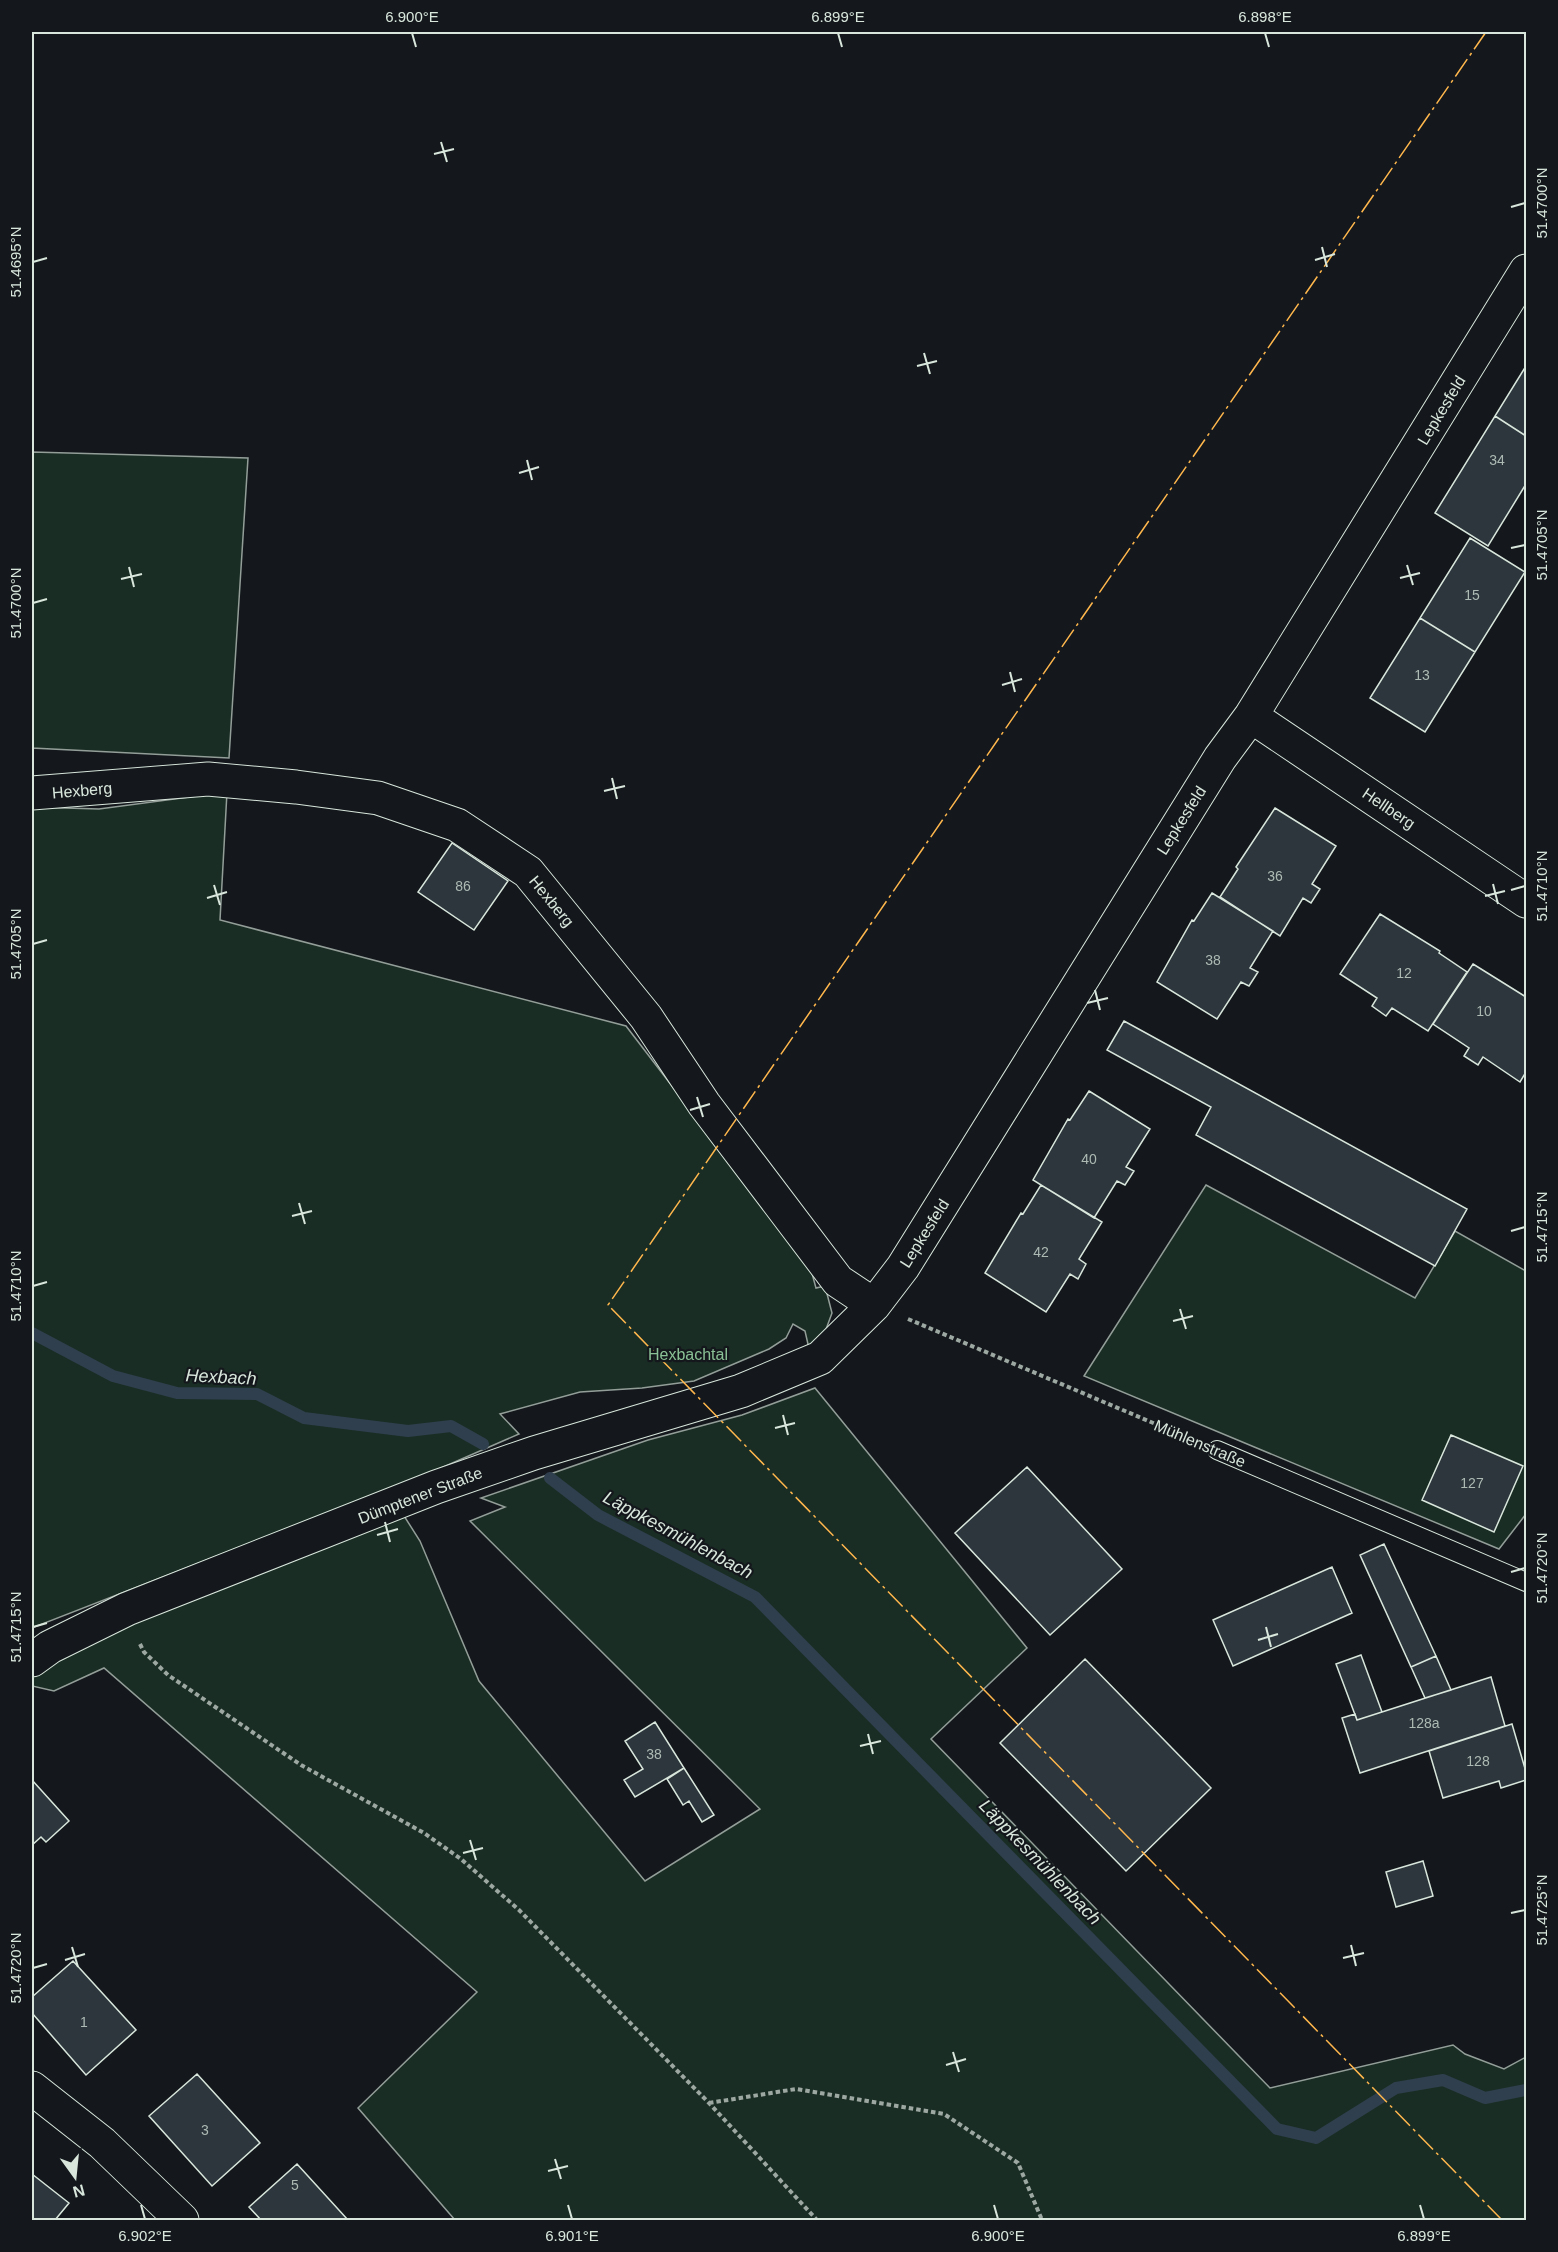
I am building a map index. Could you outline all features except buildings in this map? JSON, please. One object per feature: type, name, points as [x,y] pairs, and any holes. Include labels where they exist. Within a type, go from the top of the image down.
[{"type":"street","name":"Lepkesfeld","points":[[820,1358],[874,1305],[903,1267],[1220,758],[1251,716],[1527,271]]},
{"type":"street","name":"Hellberg","points":[[1251,716],[1527,901]]},
{"type":"street","name":"Hexberg","points":[[32,793],[208,779],[296,787],[378,798],[457,825],[528,872],[646,1017],[704,1104],[838,1281],[874,1305]]},
{"type":"street","name":"Dümptener Straße","points":[[32,1660],[50,1647],[127,1609],[436,1487],[534,1453],[741,1391],[820,1358]]},
{"type":"street","points":[[32,2088],[102,2143],[182,2220]]},
{"type":"lane","name":"Mühlenstraße","points":[[1217,1450],[1527,1582]]},
{"type":"path","name":"Mühlenstraße","points":[[874,1305],[1217,1450]]},
{"type":"path","points":[[168,1675],[301,1765],[409,1824],[461,1859],[519,1910],[709,2103],[817,2220]]},
{"type":"path","points":[[709,2103],[796,2089],[944,2114],[1018,2163],[1042,2220]]},
{"type":"green space","points":[[32,452],[248,458],[229,758],[32,748]]},
{"type":"green space","name":"Hexbachtal","points":[[227,792],[220,920],[626,1026],[810,1266],[816,1288],[825,1286],[832,1313],[818,1351],[810,1353],[805,1331],[793,1324],[786,1338],[769,1349],[694,1381],[642,1388],[580,1392],[500,1414],[519,1434],[425,1475],[32,1628],[32,807],[99,809]]},
{"type":"green space","points":[[1206,1185],[1415,1298],[1455,1231],[1526,1271],[1526,1514],[1499,1549],[1084,1376]]},
{"type":"green space","points":[[815,1388],[1027,1648],[931,1739],[1270,2088],[1453,2045],[1465,2054],[1504,2069],[1526,2057],[1526,2220],[455,2220],[358,2108],[477,1992],[104,1668],[54,1691],[32,1686],[32,1675],[119,1626],[399,1508],[420,1541],[479,1681],[645,1881],[760,1809],[470,1521],[505,1507],[481,1498],[648,1440],[742,1415]]},
{"type":"waterway","name":"Hexbach","points":[[32,1333],[113,1376],[177,1393],[257,1394],[304,1418],[408,1431],[451,1426],[483,1444]]},
{"type":"waterway","name":"Läppkesmühlenbach","points":[[550,1478],[598,1515],[755,1597],[1277,2129],[1316,2138],[1396,2088],[1443,2080],[1485,2098],[1526,2090]]},
{"type":"power","points":[[1486,32],[608,1305],[1502,2220]]}]
